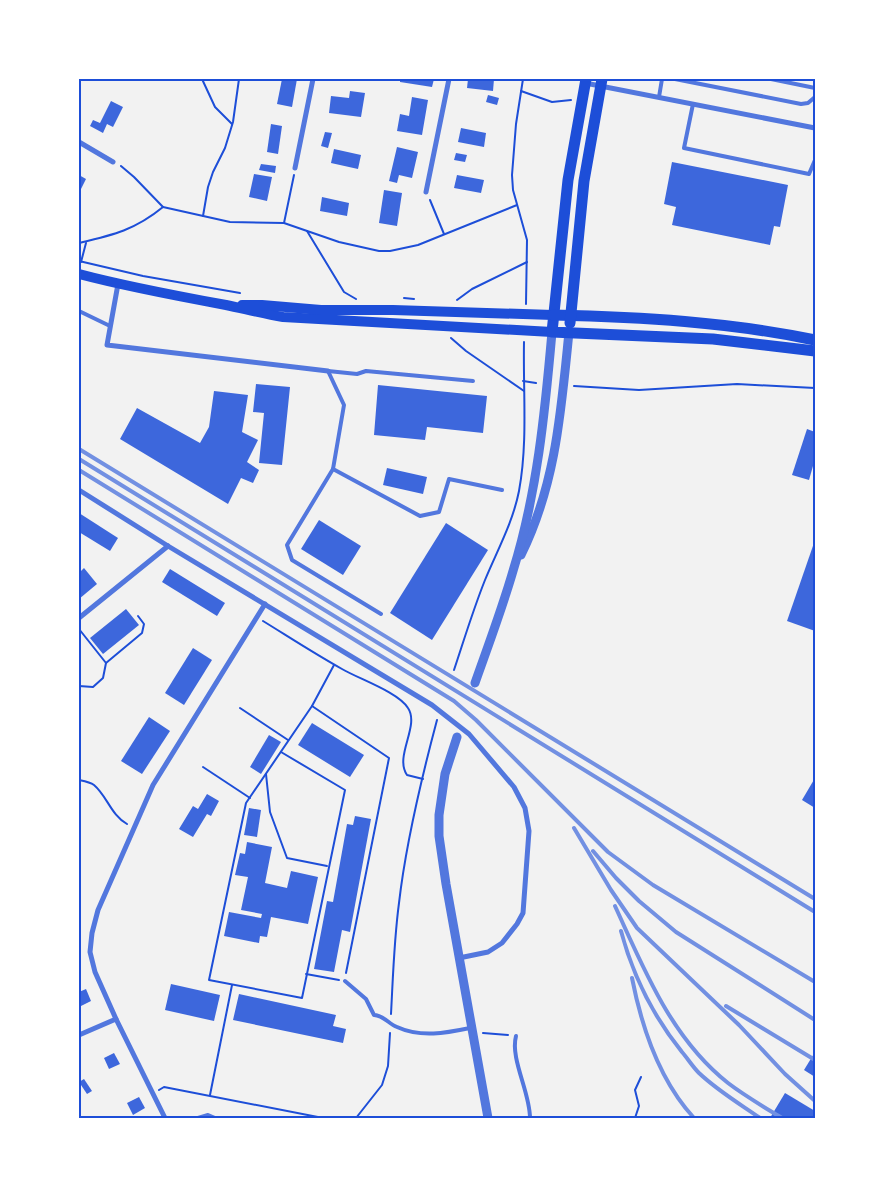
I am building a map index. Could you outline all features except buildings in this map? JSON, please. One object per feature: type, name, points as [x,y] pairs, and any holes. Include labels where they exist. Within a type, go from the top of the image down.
[{"type":"main road","points":[[552,332],[568,180],[585,81]]},
{"type":"main road","points":[[569,332],[584,181],[601,82]]},
{"type":"main road","points":[[79,274],[262,314],[292,318],[712,339],[815,351]]},
{"type":"main road","points":[[228,306],[262,305],[321,310],[393,310],[553,315],[713,324],[749,328],[815,340]]},
{"type":"street","points":[[295,168],[312,79]]},
{"type":"street","points":[[426,192],[448,79]]},
{"type":"street","points":[[585,81],[601,82],[659,97],[815,128]]},
{"type":"street","points":[[79,142],[113,162]]},
{"type":"street","points":[[118,284],[107,345],[328,371]]},
{"type":"street","points":[[476,683],[514,570],[538,457],[552,332]]},
{"type":"street","points":[[514,570],[532,533],[547,488],[559,432],[569,332]]},
{"type":"street","points":[[79,490],[168,546],[432,705],[469,734],[520,797],[525,808],[529,831],[523,913],[510,934],[495,948],[488,952],[459,958]]},
{"type":"street","points":[[79,618],[168,546]]},
{"type":"street","points":[[165,1118],[116,1019],[91,960],[90,943],[98,910],[162,768],[265,604]]},
{"type":"street","points":[[456,737],[445,774],[439,815],[439,836],[441,858],[488,1118]]},
{"type":"street","points":[[79,1035],[116,1019]]},
{"type":"lane","points":[[659,97],[662,79]]},
{"type":"lane","points":[[675,79],[801,104],[808,103],[815,97]]},
{"type":"lane","points":[[771,79],[815,88]]},
{"type":"lane","points":[[693,104],[684,148],[809,174],[815,160]]},
{"type":"lane","points":[[79,311],[110,326]]},
{"type":"lane","points":[[328,371],[357,374],[366,371],[473,381]]},
{"type":"lane","points":[[328,371],[344,405],[333,469],[287,545],[292,560],[381,614]]},
{"type":"lane","points":[[333,469],[420,516],[439,512],[450,479],[502,490]]},
{"type":"lane","points":[[345,981],[366,999],[374,1015],[381,1017],[390,1024],[409,1031],[445,1034],[473,1028]]},
{"type":"lane","points":[[516,1036],[516,1053],[528,1095],[530,1118]]},
{"type":"lane","points":[[198,1118],[208,1116],[215,1118]]},
{"type":"path","points":[[202,79],[215,107],[232,125]]},
{"type":"path","points":[[203,216],[211,180],[225,148],[232,125],[239,79]]},
{"type":"path","points":[[522,79],[513,159],[513,190],[526,232],[526,305]]},
{"type":"path","points":[[521,91],[552,102],[570,99],[581,101]]},
{"type":"path","points":[[113,162],[123,167],[163,207],[230,222],[284,224],[359,248],[390,251],[418,245],[517,205]]},
{"type":"path","points":[[284,224],[295,168]]},
{"type":"path","points":[[426,192],[444,234]]},
{"type":"path","points":[[79,244],[128,230],[147,220],[163,207]]},
{"type":"path","points":[[307,231],[344,292],[360,302],[351,302]]},
{"type":"path","points":[[79,274],[80,261],[86,242]]},
{"type":"path","points":[[80,261],[152,278],[246,294]]},
{"type":"path","points":[[456,302],[472,289],[526,262]]},
{"type":"path","points":[[402,298],[419,301]]},
{"type":"path","points":[[444,338],[451,338],[466,351],[524,391]]},
{"type":"path","points":[[454,670],[474,607],[501,544],[518,493],[523,464],[525,434],[524,338]]},
{"type":"path","points":[[523,381],[542,383]]},
{"type":"path","points":[[569,386],[639,390],[737,384],[815,388]]},
{"type":"path","points":[[79,686],[93,687],[103,678],[106,663],[142,633],[144,624],[138,616]]},
{"type":"path","points":[[257,616],[334,665],[398,698],[408,708],[412,717],[404,766],[407,775],[422,779]]},
{"type":"path","points":[[79,629],[106,663]]},
{"type":"path","points":[[280,752],[345,790],[302,998],[208,980],[246,802],[250,798],[266,774],[280,752],[288,740],[312,706],[334,665]]},
{"type":"path","points":[[306,974],[345,981],[389,758],[312,706]]},
{"type":"path","points":[[240,708],[288,740]]},
{"type":"path","points":[[356,1118],[378,1091],[385,1078],[394,948],[400,896],[409,840],[422,779],[438,719]]},
{"type":"path","points":[[203,766],[250,798]]},
{"type":"path","points":[[266,774],[270,812],[287,858],[328,866]]},
{"type":"path","points":[[79,780],[93,785],[116,816],[125,824],[134,827]]},
{"type":"path","points":[[210,1095],[232,985]]},
{"type":"path","points":[[635,1118],[639,1106],[635,1090],[641,1077]]},
{"type":"path","points":[[153,1093],[164,1087],[323,1118]]},
{"type":"railway","points":[[79,449],[815,899]]},
{"type":"railway","points":[[79,459],[815,912]]},
{"type":"railway","points":[[79,470],[454,701],[476,720],[608,852],[653,885],[815,982]]},
{"type":"railway","points":[[574,828],[611,890],[637,928],[739,1025],[785,1074],[815,1101]]},
{"type":"railway","points":[[593,851],[639,901],[676,932],[815,1020]]},
{"type":"railway","points":[[615,906],[648,978],[675,1024],[690,1045],[728,1083],[782,1118]]},
{"type":"railway","points":[[621,931],[645,995],[672,1038],[706,1080],[760,1118]]},
{"type":"railway","points":[[632,978],[641,1016],[654,1053],[671,1087],[694,1118]]},
{"type":"railway","points":[[726,1006],[815,1060]]}]
